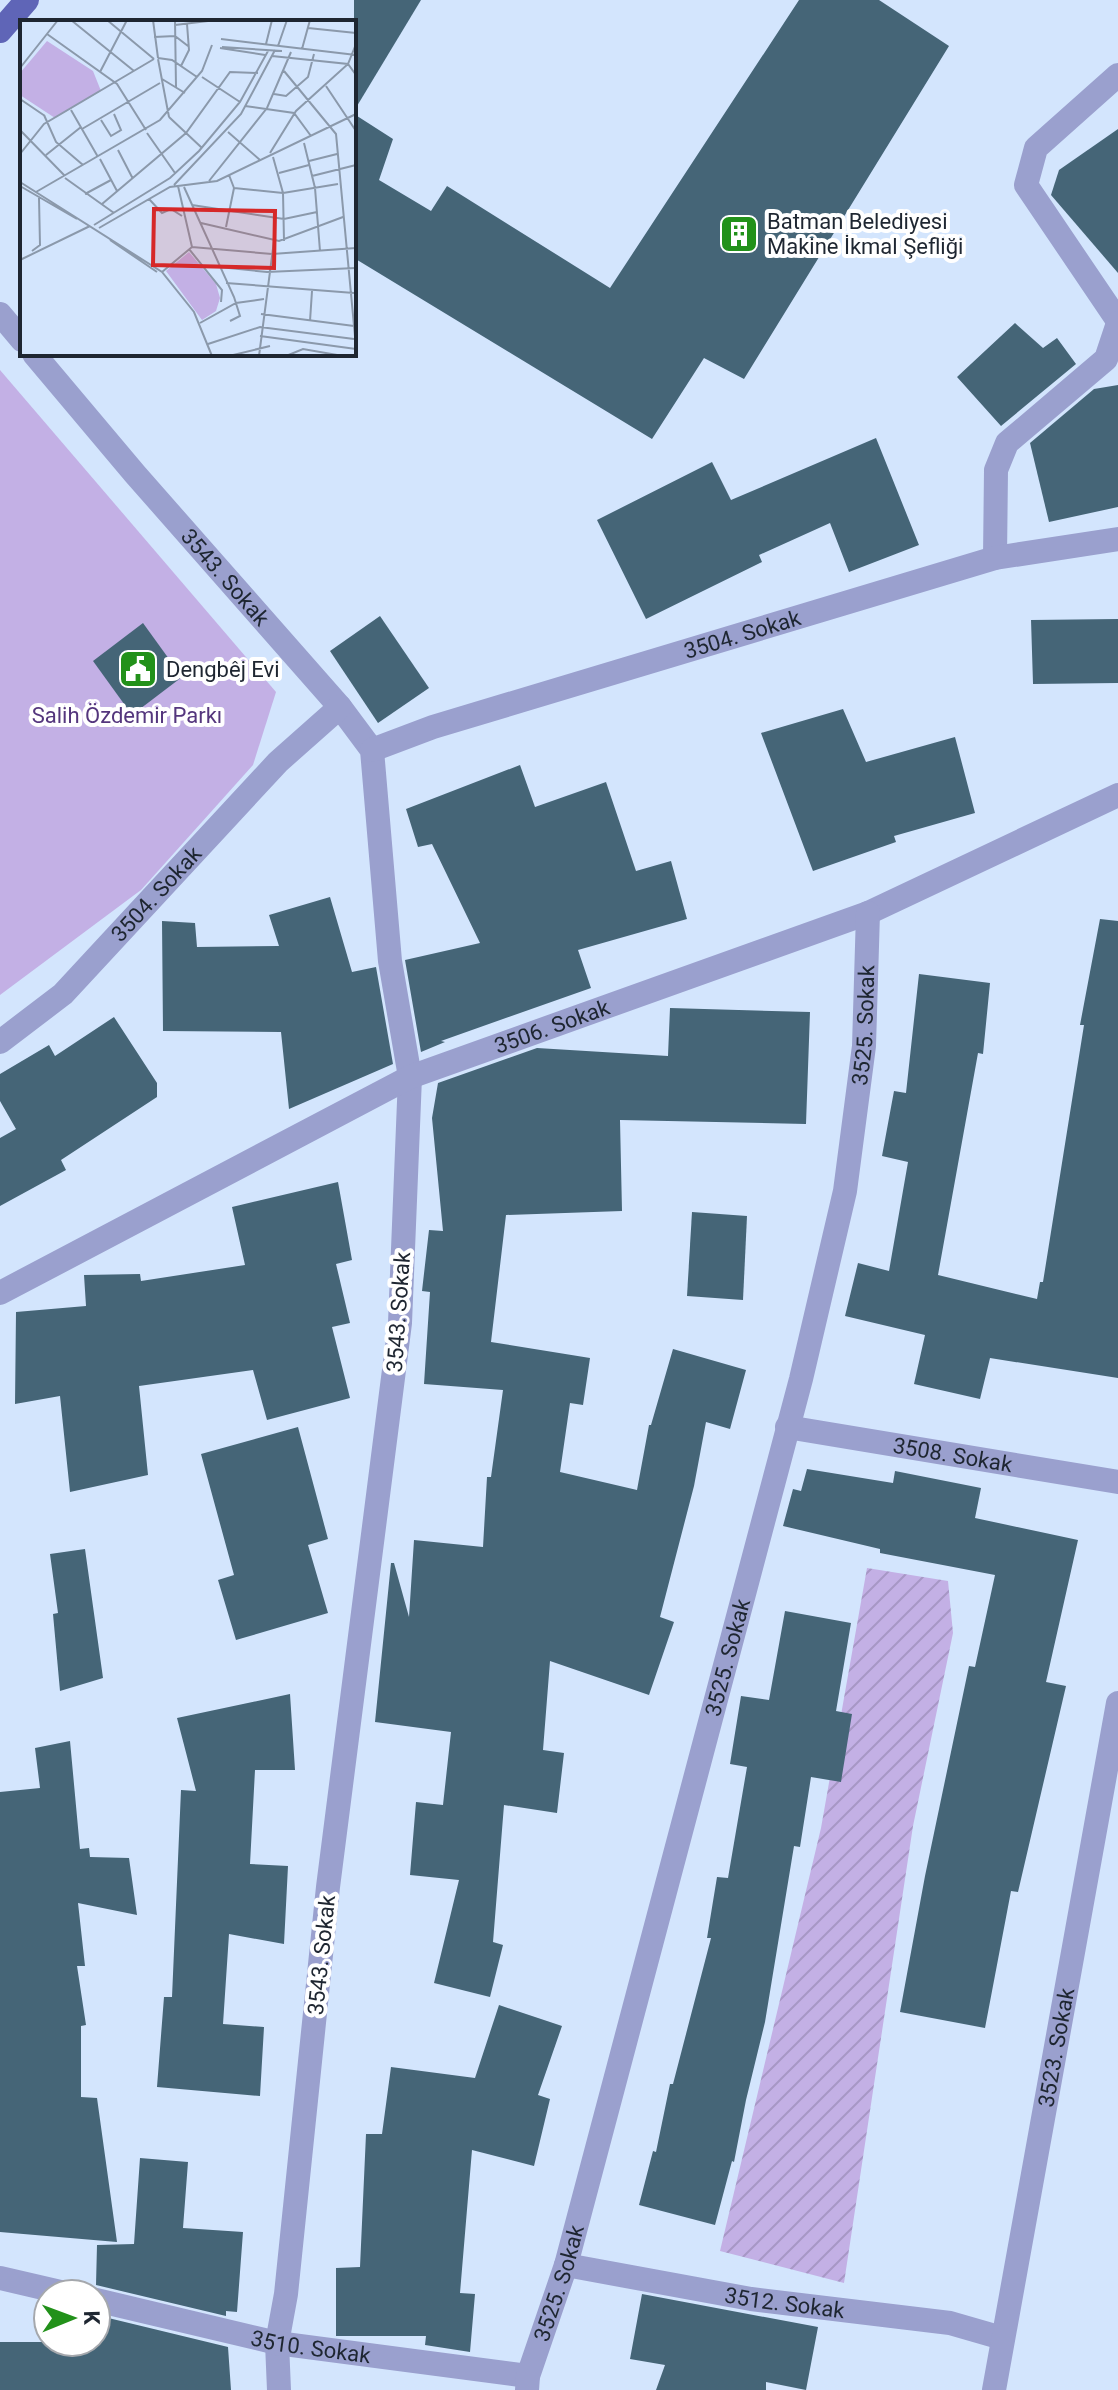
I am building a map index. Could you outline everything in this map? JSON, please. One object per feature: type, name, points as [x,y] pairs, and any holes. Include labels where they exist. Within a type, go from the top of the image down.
[{"type":"main road","points":[[0,31],[27,0]]},
{"type":"street","points":[[995,558],[996,470],[1007,443],[1106,359],[1118,322],[1026,185],[1036,148],[1118,75]]},
{"type":"street","points":[[0,314],[20,338]]},
{"type":"street","name":"3543. Sokak","points":[[36,356],[340,707],[372,750],[390,961],[410,1077],[400,1323],[328,1887],[286,2294],[277,2343],[279,2390]]},
{"type":"street","name":"3504. Sokak","points":[[372,750],[433,727],[995,558],[1118,539]]},
{"type":"street","name":"3504. Sokak","points":[[0,1042],[63,994],[278,762],[340,707]]},
{"type":"street","name":"3506. Sokak","points":[[0,1293],[410,1077],[868,913],[1118,795]]},
{"type":"street","name":"3525. Sokak","points":[[528,2383],[566,2265],[801,1379],[845,1191],[864,1046],[868,913]]},
{"type":"street","name":"3508. Sokak","points":[[787,1427],[1118,1482]]},
{"type":"street","name":"3523. Sokak","points":[[994,2390],[1118,1703]]},
{"type":"street","name":"3512. Sokak","points":[[566,2265],[751,2299],[950,2323],[1002,2338]]},
{"type":"street","points":[[0,2278],[32,2285]]},
{"type":"street","name":"3510. Sokak","points":[[112,2304],[277,2343],[528,2383]]},
{"type":"green space","name":"Salih Özdemir Parkı","points":[[0,370],[276,692],[253,765],[141,890],[0,995]]},
{"type":"green space","points":[[867,1568],[948,1581],[953,1633],[913,1826],[844,2283],[720,2251],[821,1828]]},
{"type":"building","points":[[354,0],[421,0],[356,108],[356,20]]},
{"type":"building","name":"Batman Belediyesi Makine İkmal Şefliği","points":[[799,0],[879,0],[949,46],[744,379],[704,358],[652,439],[356,259],[356,115],[393,139],[379,180],[431,211],[447,186],[610,288]]},
{"type":"building","points":[[1118,129],[1118,273],[1051,195],[1059,170]]},
{"type":"building","points":[[1015,323],[1043,348],[1057,338],[1076,364],[1001,426],[957,377]]},
{"type":"building","points":[[1118,385],[1118,507],[1049,522],[1030,443],[1094,389]]},
{"type":"building","points":[[876,438],[919,545],[849,572],[830,523],[759,555],[762,562],[646,619],[597,520],[712,462],[731,500]]},
{"type":"building","points":[[380,616],[429,688],[378,723],[330,651]]},
{"type":"building","points":[[1118,619],[1118,683],[1033,684],[1031,620]]},
{"type":"building","name":"Dengbêj Evi","points":[[143,623],[182,677],[132,715],[93,661]]},
{"type":"building","points":[[843,709],[866,762],[955,737],[975,813],[894,836],[896,842],[813,871],[761,733]]},
{"type":"building","points":[[520,765],[535,807],[606,782],[636,871],[671,861],[687,919],[578,950],[591,988],[441,1041],[445,1042],[421,1052],[405,960],[480,943],[432,844],[418,847],[406,809]]},
{"type":"building","points":[[330,897],[352,972],[376,967],[393,1064],[289,1109],[281,1032],[163,1031],[162,921],[195,923],[197,947],[279,946],[269,915]]},
{"type":"building","points":[[1100,919],[1118,921],[1118,1378],[990,1358],[980,1399],[914,1384],[925,1335],[845,1316],[858,1263],[889,1271],[908,1162],[882,1156],[894,1091],[906,1093],[919,974],[990,983],[983,1054],[978,1053],[938,1275],[1037,1299],[1040,1282],[1043,1282],[1084,1025],[1080,1025]]},
{"type":"building","points":[[670,1008],[810,1012],[806,1124],[620,1120],[622,1211],[506,1215],[491,1342],[590,1358],[583,1405],[570,1403],[560,1472],[637,1490],[649,1425],[673,1349],[746,1370],[730,1429],[706,1422],[694,1486],[660,1617],[674,1622],[649,1695],[550,1661],[543,1750],[564,1753],[557,1813],[504,1805],[493,1942],[503,1945],[490,1997],[434,1983],[459,1880],[410,1875],[416,1802],[443,1805],[451,1732],[375,1722],[391,1563],[394,1563],[409,1617],[414,1540],[483,1547],[487,1477],[491,1477],[503,1390],[424,1384],[430,1292],[422,1291],[429,1230],[443,1231],[432,1118],[438,1083],[537,1048],[668,1056]]},
{"type":"building","points":[[114,1017],[157,1083],[157,1097],[61,1160],[66,1170],[0,1206],[0,1138],[16,1129],[0,1101],[0,1074],[49,1045],[55,1056]]},
{"type":"building","points":[[338,1182],[352,1260],[336,1264],[350,1323],[332,1327],[350,1398],[267,1420],[253,1370],[139,1386],[148,1475],[70,1492],[60,1396],[15,1404],[16,1312],[86,1306],[84,1275],[140,1274],[141,1281],[245,1265],[232,1207]]},
{"type":"building","points":[[692,1212],[747,1216],[743,1300],[687,1296]]},
{"type":"building","points":[[298,1427],[328,1539],[308,1545],[328,1613],[236,1640],[218,1580],[234,1575],[201,1454]]},
{"type":"building","points":[[807,1469],[893,1483],[895,1471],[981,1488],[975,1518],[1078,1540],[1046,1682],[1066,1686],[1018,1892],[1011,1891],[985,2028],[900,2012],[969,1666],[975,1667],[995,1575],[880,1553],[880,1549],[783,1526],[793,1489],[801,1491]]},
{"type":"building","points":[[85,1549],[103,1678],[60,1691],[53,1614],[58,1613],[50,1554]]},
{"type":"building","points":[[785,1611],[851,1623],[836,1711],[852,1714],[841,1782],[811,1777],[800,1847],[794,1846],[765,2022],[734,2162],[715,2225],[639,2205],[653,2151],[656,2152],[670,2084],[673,2084],[711,1938],[707,1938],[717,1877],[728,1878],[747,1767],[730,1764],[741,1696],[769,1700]]},
{"type":"building","points":[[290,1694],[295,1770],[255,1770],[250,1864],[288,1866],[284,1944],[229,1934],[223,2024],[264,2027],[260,2096],[157,2087],[164,1997],[172,1997],[181,1790],[196,1791],[177,1718]]},
{"type":"building","points":[[70,1741],[80,1849],[89,1848],[90,1857],[129,1858],[137,1915],[78,1903],[85,1966],[77,1966],[86,2025],[81,2026],[81,2097],[97,2098],[117,2242],[0,2232],[0,1792],[40,1788],[35,1748]]},
{"type":"building","points":[[499,2005],[562,2026],[538,2095],[550,2099],[534,2166],[472,2150],[460,2293],[475,2294],[470,2352],[425,2345],[426,2336],[336,2336],[336,2268],[360,2267],[366,2134],[382,2134],[391,2067],[475,2078]]},
{"type":"building","points":[[140,2158],[188,2162],[183,2228],[243,2232],[237,2312],[226,2311],[226,2316],[112,2289],[112,2278],[96,2278],[97,2245],[134,2244]]},
{"type":"building","points":[[642,2294],[818,2327],[806,2390],[766,2382],[766,2390],[656,2390],[665,2365],[630,2359]]},
{"type":"building","points":[[112,2319],[228,2347],[231,2390],[0,2390],[0,2342],[32,2342],[32,2358],[112,2358]]},
{"type":"place","name":"Batman Belediyesi Makine İkmal Şefliği","points":[[739,234]]},
{"type":"place","name":"Dengbêj Evi","points":[[138,669]]}]
